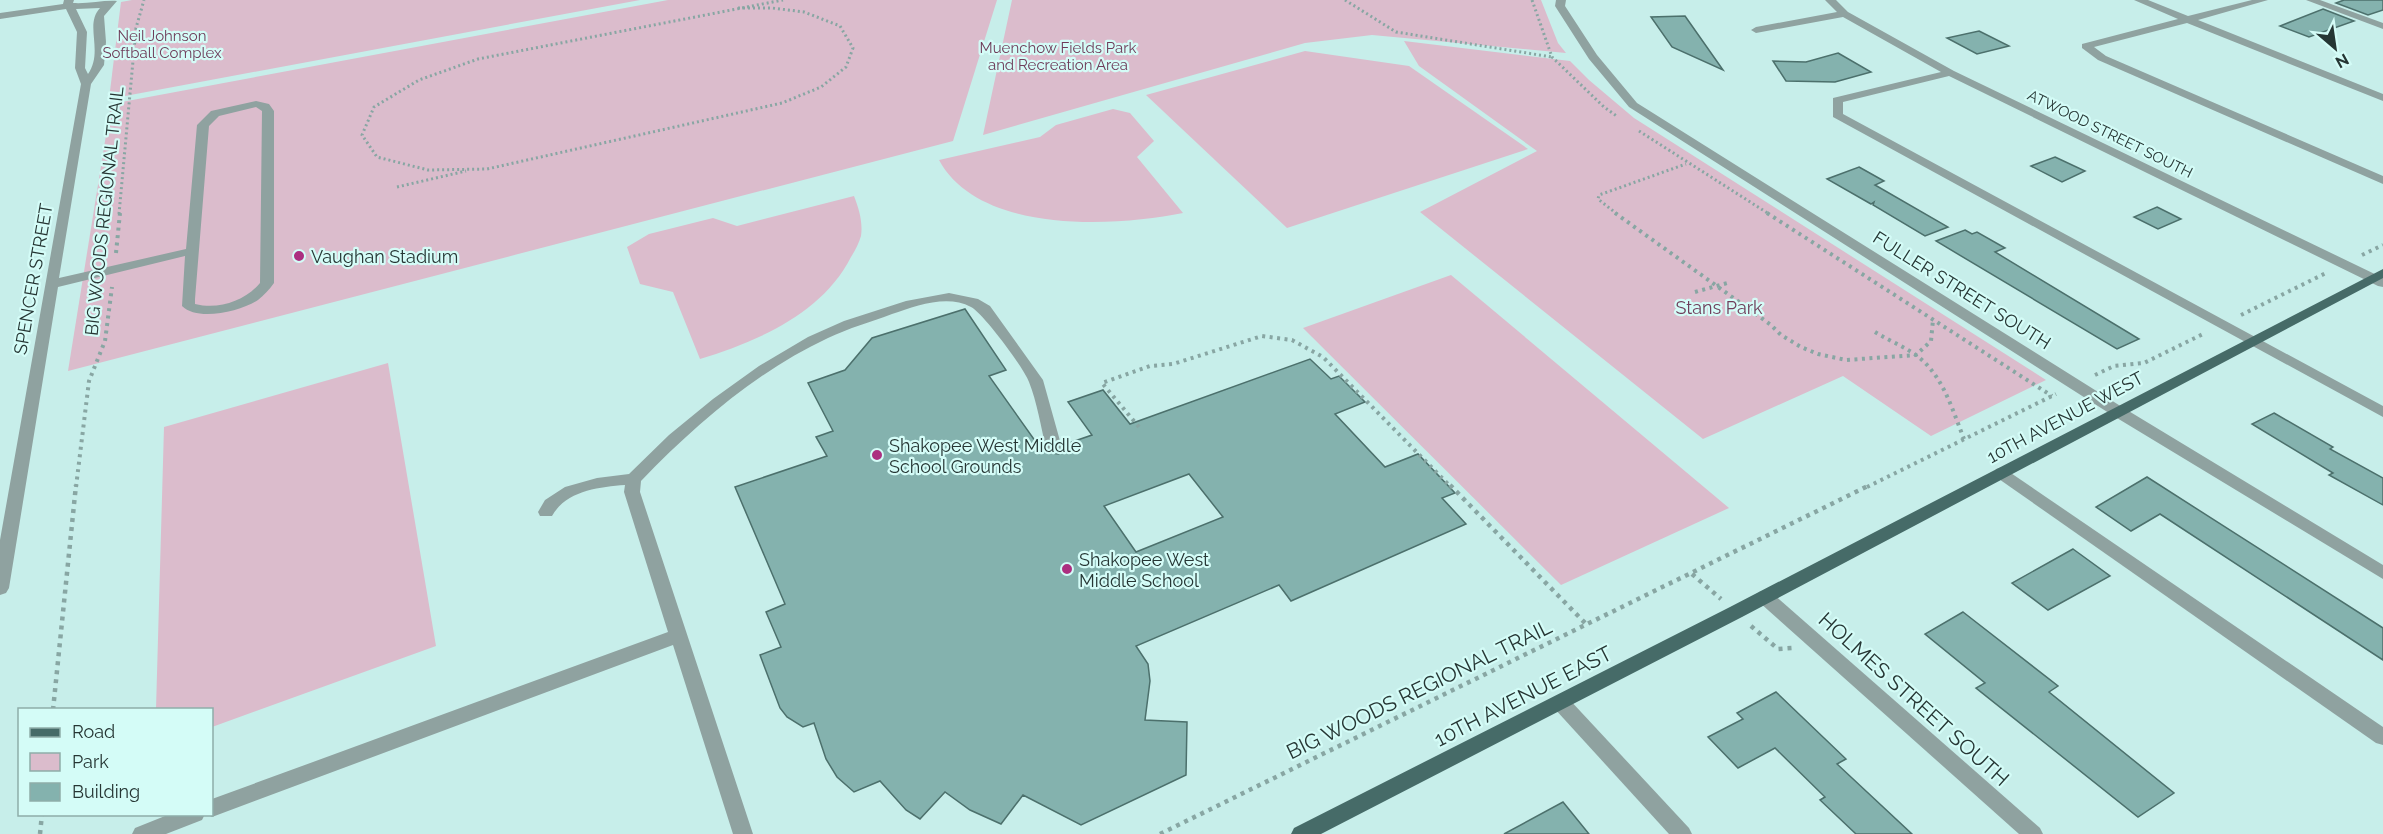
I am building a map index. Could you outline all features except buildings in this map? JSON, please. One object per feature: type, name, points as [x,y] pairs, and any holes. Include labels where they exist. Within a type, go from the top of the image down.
[{"type":"main road","name":"10TH AVENUE WEST","points":[[1765,597],[2117,411],[2380,278]]},
{"type":"main road","name":"10TH AVENUE EAST","points":[[1314,831],[1765,597]]},
{"type":"street","points":[[0,9],[52,0]]},
{"type":"street","points":[[0,16],[70,4],[93,7],[114,0]]},
{"type":"street","name":"SPENCER STREET","points":[[0,588],[86,84],[99,65],[101,42],[98,26],[99,15],[114,0]]},
{"type":"street","name":"FULLER STREET SOUTH","points":[[1561,0],[1560,6],[1593,57],[1633,105],[2075,385],[2383,573]]},
{"type":"street","name":"ATWOOD STREET SOUTH","points":[[1830,0],[1844,14],[1950,73],[2344,264],[2380,278]]},
{"type":"street","points":[[2139,0],[2383,98]]},
{"type":"street","points":[[2263,0],[2086,46],[2102,58],[2383,180]]},
{"type":"street","points":[[2311,0],[2383,26]]},
{"type":"street","name":"SPENCER STREET","points":[[70,4],[82,32],[80,68],[86,84]]},
{"type":"street","points":[[1756,30],[1844,14]]},
{"type":"street","points":[[1950,73],[1837,100],[1837,115],[2383,412]]},
{"type":"street","points":[[256,104],[265,106],[268,111],[267,284],[254,297],[242,303],[217,309],[199,310],[189,306],[192,251],[203,125],[215,113],[228,109],[256,104]]},
{"type":"street","points":[[52,284],[192,251]]},
{"type":"street","points":[[546,512],[548,504],[557,496],[609,479],[633,478],[701,416],[739,386],[815,339],[854,323],[925,300],[942,297],[968,299],[985,309],[1036,380],[1054,448]]},
{"type":"street","points":[[2002,473],[2383,737]]},
{"type":"street","points":[[633,478],[632,492],[743,834]]},
{"type":"street","name":"HOLMES STREET SOUTH","points":[[1765,597],[2033,834]]},
{"type":"street","points":[[213,808],[679,635]]},
{"type":"street","points":[[1561,703],[1682,834]]},
{"type":"street","points":[[142,834],[190,816]]},
{"type":"path","name":"BIG WOODS REGIONAL TRAIL","points":[[53,708],[85,404],[88,381],[105,341],[114,270],[136,28],[144,0]]},
{"type":"path","points":[[476,169],[428,170],[377,157],[362,135],[374,107],[419,80],[478,59],[783,0]]},
{"type":"path","points":[[1345,0],[1396,32],[1552,57]]},
{"type":"path","points":[[397,187],[782,103],[821,87],[846,67],[853,48],[840,26],[804,12],[772,8],[738,8]]},
{"type":"path","points":[[1686,163],[1604,192],[1599,195],[1598,199],[1633,228],[1771,325],[1779,335],[1820,357],[1854,362],[1900,354],[1916,355],[1931,341],[1933,320]]},
{"type":"path","name":"BIG WOODS REGIONAL TRAIL","points":[[1160,834],[2114,366],[2144,363],[2383,245]]},
{"type":"path","points":[[1695,292],[1731,282]]},
{"type":"path","points":[[1875,332],[1916,355],[1933,369],[1964,440]]},
{"type":"path","points":[[1138,427],[1102,383],[1150,366],[1173,364],[1262,336],[1292,340],[1323,357],[1587,625]]},
{"type":"path","points":[[40,834],[42,816]]},
{"type":"green space","name":"Neil Johnson Softball Complex","points":[[132,0],[640,0],[109,99],[121,2]]},
{"type":"green space","name":"Vaughan Stadium","points":[[668,0],[997,0],[953,141],[68,371],[111,104]]},
{"type":"green space","name":"Muenchow Fields Park and Recreation Area","points":[[1012,0],[1541,0],[1558,43],[1566,53],[1372,35],[1305,43],[983,135]]},
{"type":"green space","name":"Stans Park","points":[[1404,41],[1570,61],[1634,118],[2046,380],[1931,436],[1843,376],[1703,439],[1420,212],[1537,151],[1419,66]]},
{"type":"green space","points":[[1305,51],[1409,66],[1528,149],[1287,228],[1146,95]]},
{"type":"green space","points":[[1113,109],[1130,113],[1154,141],[1137,157],[1183,213],[1154,218],[1086,222],[1050,220],[1015,213],[984,201],[958,184],[939,160],[1040,137],[1056,125]]},
{"type":"green space","points":[[854,196],[860,216],[861,236],[839,277],[823,294],[806,310],[766,334],[700,359],[673,292],[640,284],[627,247],[649,234],[713,218],[737,226]]},
{"type":"green space","points":[[1451,275],[1729,508],[1561,585],[1303,328]]},
{"type":"green space","points":[[388,363],[436,646],[213,727],[213,708],[156,708],[164,427]]},
{"type":"place","name":"Vaughan Stadium","points":[[299,256]]},
{"type":"place","name":"Shakopee West Middle School Grounds","points":[[877,455]]},
{"type":"place","name":"Shakopee West Middle School","points":[[1067,569]]}]
